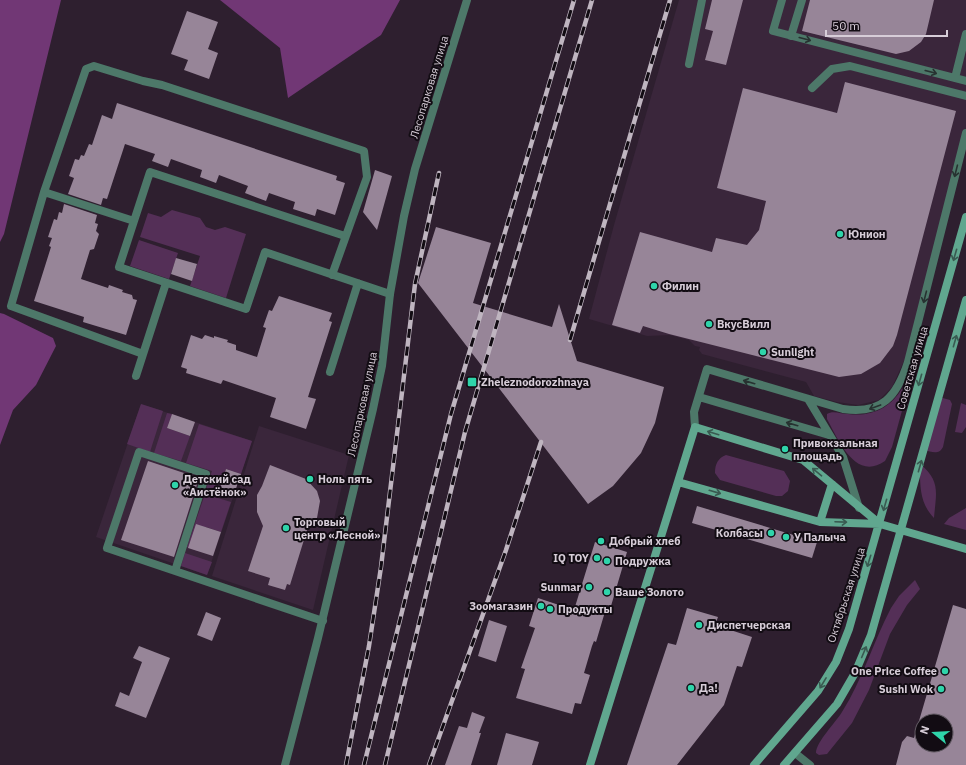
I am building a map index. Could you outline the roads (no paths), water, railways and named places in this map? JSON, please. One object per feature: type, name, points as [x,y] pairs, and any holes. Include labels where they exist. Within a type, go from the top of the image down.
[{"type":"main road","name":"Советская улица","points":[[880,524],[966,217]]},
{"type":"main road","points":[[784,765],[837,704],[855,673],[871,635],[966,300]]},
{"type":"main road","points":[[590,765],[695,427],[802,460],[880,524]]},
{"type":"main road","points":[[678,482],[820,522],[880,524],[966,549]]},
{"type":"main road","points":[[820,522],[832,484]]},
{"type":"main road","name":"Октябрьская улица","points":[[754,765],[818,691],[836,662],[849,629],[880,524]]},
{"type":"street","name":"Лесопарковая улица","points":[[284,765],[323,621],[382,366],[390,294],[398,243],[416,169],[467,0]]},
{"type":"street","points":[[689,64],[702,0]]},
{"type":"street","points":[[782,0],[773,31],[966,81]]},
{"type":"street","points":[[791,36],[802,0]]},
{"type":"street","points":[[955,78],[966,34]]},
{"type":"street","points":[[143,354],[11,306],[44,192],[86,69],[94,66],[162,85],[364,151],[366,177],[332,275]]},
{"type":"street","points":[[812,88],[832,69],[850,66],[966,96]]},
{"type":"street","points":[[695,427],[694,412],[707,369],[843,409],[866,410],[881,404],[896,390],[908,362],[966,133]]},
{"type":"street","points":[[345,236],[150,172],[119,267],[246,310],[265,252],[390,294]]},
{"type":"street","points":[[44,192],[134,221]]},
{"type":"street","points":[[136,376],[166,283]]},
{"type":"street","points":[[330,372],[358,283]]},
{"type":"street","points":[[699,397],[829,435]]},
{"type":"street","points":[[808,399],[843,458],[860,508]]},
{"type":"street","points":[[174,571],[206,474],[139,452],[107,548],[174,571],[323,621]]},
{"type":"street","points":[[795,753],[810,765]]},
{"type":"railway","points":[[364,765],[451,414],[574,0]]},
{"type":"railway","points":[[385,765],[465,432],[592,0]]},
{"type":"railway","points":[[570,340],[670,0]]},
{"type":"railway","points":[[346,765],[369,646],[381,567],[415,284],[439,173]]},
{"type":"railway","points":[[429,765],[506,550],[541,442]]},
{"type":"place","name":"Юнион","points":[[840,234]]},
{"type":"place","name":"Филин","points":[[654,286]]},
{"type":"place","name":"ВкусВилл","points":[[709,324]]},
{"type":"place","name":"Sunlight","points":[[763,352]]},
{"type":"place","name":"Zheleznodorozhnаyа","points":[[472,382]]},
{"type":"place","name":"Привокзальная площадь","points":[[785,449]]},
{"type":"place","name":"Ноль пять","points":[[310,479]]},
{"type":"place","name":"Детский сад «Аистёнок»","points":[[175,485]]},
{"type":"place","name":"Торговый центр «Лесной»","points":[[286,528]]},
{"type":"place","name":"Колбасы","points":[[771,533]]},
{"type":"place","name":"У Палыча","points":[[786,537]]},
{"type":"place","name":"Добрый хлеб","points":[[601,541]]},
{"type":"place","name":"IQ TOY","points":[[597,558]]},
{"type":"place","name":"Подружка","points":[[607,561]]},
{"type":"place","name":"Sunmar","points":[[589,587]]},
{"type":"place","name":"Ваше Золото","points":[[607,592]]},
{"type":"place","name":"Зоомагазин","points":[[541,606]]},
{"type":"place","name":"Продукты","points":[[550,609]]},
{"type":"place","name":"Диспетчерская","points":[[699,625]]},
{"type":"place","name":"One Price Coffee","points":[[945,671]]},
{"type":"place","name":"Да!","points":[[691,688]]},
{"type":"place","name":"Sushi Wok","points":[[941,689]]}]
